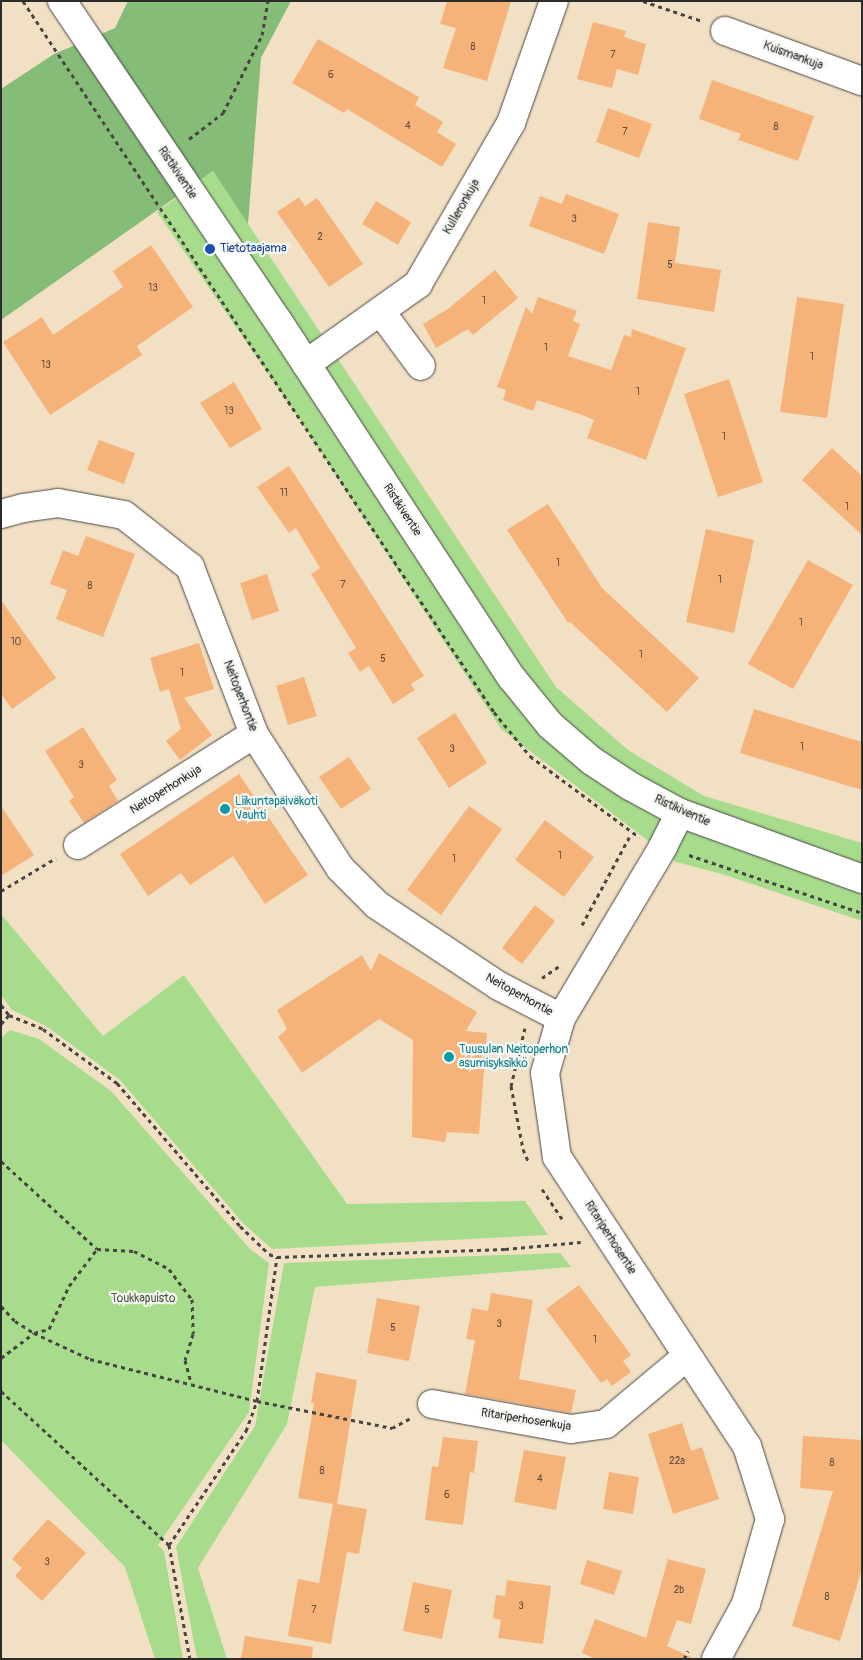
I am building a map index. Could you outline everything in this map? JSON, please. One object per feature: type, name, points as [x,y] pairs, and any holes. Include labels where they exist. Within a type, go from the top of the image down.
[{"type":"street","name":"Ristikiventie","points":[[62,1],[306,364],[512,678],[550,725],[592,761],[630,786],[680,813],[862,879]]},
{"type":"street","name":"Kulleronkuja","points":[[306,364],[418,284],[511,123],[554,1]]},
{"type":"street","name":"Kuismankuja","points":[[725,31],[862,81]]},
{"type":"street","points":[[381,312],[421,366]]},
{"type":"street","name":"Neitoperhontie","points":[[1,514],[58,503],[124,515],[190,567],[254,734],[340,868],[376,905],[499,986],[561,1018]]},
{"type":"street","name":"Neitoperhonkuja","points":[[78,845],[254,734]]},
{"type":"street","name":"Ritariperhosentie","points":[[680,813],[663,846],[561,1018],[545,1072],[557,1157],[604,1227],[686,1357],[747,1446],[770,1519],[746,1604],[716,1659]]},
{"type":"street","name":"Ritariperhosenkuja","points":[[432,1404],[571,1429],[606,1424],[686,1357]]},
{"type":"path","points":[[166,155],[224,113],[262,35],[268,1]]},
{"type":"path","points":[[643,1],[725,31]]},
{"type":"path","points":[[1,891],[78,845]]},
{"type":"path","points":[[1,1005],[9,1015],[43,1029],[117,1084],[240,1226],[269,1254],[277,1257],[505,1249],[571,1244],[580,1243],[604,1227]]},
{"type":"path","points":[[1,1024],[9,1015]]},
{"type":"path","points":[[1,1161],[97,1249],[134,1251],[169,1269],[192,1299],[193,1334],[185,1360],[191,1383]]},
{"type":"path","points":[[1,1358],[34,1333],[49,1329],[69,1286],[97,1249]]},
{"type":"path","points":[[169,1546],[246,1431],[257,1401],[277,1257]]},
{"type":"path","points":[[1,1306],[15,1321],[34,1333],[90,1359],[257,1401],[392,1428],[432,1404]]},
{"type":"path","points":[[1,1391],[169,1546],[190,1659]]},
{"type":"green space","points":[[128,1],[291,1],[261,58],[248,224],[213,171],[1,320],[1,89],[54,54],[115,28]]},
{"type":"green space","points":[[213,171],[556,687],[628,750],[704,796],[862,843],[862,921],[722,874],[676,862],[501,729],[297,416],[157,212]]},
{"type":"green space","points":[[1,914],[103,1036],[184,975],[347,1204],[525,1201],[548,1235],[272,1249],[243,1223],[120,1080],[46,1026],[12,1010],[1,995]]},
{"type":"green space","name":"Toukkapuisto","points":[[10,1030],[39,1039],[111,1091],[250,1249],[269,1263],[249,1412],[158,1545],[164,1551],[183,1659],[155,1659],[125,1567],[1,1440],[1,1038]]},
{"type":"green space","points":[[560,1253],[571,1267],[315,1287],[287,1424],[198,1568],[227,1659],[197,1659],[176,1547],[255,1426],[284,1263]]},
{"type":"building","points":[[447,1],[511,1],[487,81],[443,68],[456,28],[440,24]]},
{"type":"building","points":[[593,22],[626,31],[624,37],[646,44],[638,75],[617,69],[612,88],[577,79]]},
{"type":"building","points":[[318,39],[419,97],[415,105],[443,122],[437,132],[456,144],[442,167],[347,109],[344,113],[292,83]]},
{"type":"building","points":[[712,80],[814,116],[798,161],[738,140],[741,134],[699,119]]},
{"type":"building","points":[[608,108],[652,124],[639,158],[596,142]]},
{"type":"building","points":[[566,194],[619,214],[604,254],[529,226],[540,196],[562,204]]},
{"type":"building","points":[[299,197],[305,206],[317,198],[363,264],[329,287],[277,212]]},
{"type":"building","points":[[376,201],[411,222],[398,245],[362,224]]},
{"type":"building","points":[[648,222],[680,227],[675,263],[721,270],[714,312],[637,299]]},
{"type":"building","points":[[151,245],[193,307],[137,346],[142,355],[50,415],[3,342],[42,317],[53,335],[123,287],[113,271]]},
{"type":"building","points":[[495,270],[518,298],[473,335],[468,329],[436,348],[423,324],[448,309]]},
{"type":"building","points":[[538,297],[577,311],[573,321],[580,324],[568,356],[611,370],[624,335],[631,337],[632,329],[686,348],[646,460],[587,438],[594,420],[537,400],[533,411],[503,400],[506,390],[497,387],[526,307],[532,314]]},
{"type":"building","points":[[797,297],[844,304],[827,418],[780,412]]},
{"type":"building","points":[[729,379],[763,482],[718,497],[684,394]]},
{"type":"building","points":[[234,382],[262,429],[230,448],[200,403]]},
{"type":"building","points":[[99,440],[135,453],[124,484],[87,470]]},
{"type":"building","points":[[832,448],[862,476],[862,535],[802,480]]},
{"type":"building","points":[[289,466],[424,676],[411,684],[415,690],[393,704],[369,666],[360,672],[348,653],[356,648],[311,574],[320,568],[296,528],[289,533],[257,487]]},
{"type":"building","points":[[548,504],[602,588],[699,678],[667,712],[570,622],[568,623],[507,530]]},
{"type":"building","points":[[706,529],[754,540],[734,633],[686,622]]},
{"type":"building","points":[[86,536],[135,554],[103,637],[56,619],[67,590],[50,584],[63,550],[78,556]]},
{"type":"building","points":[[808,560],[853,585],[793,689],[748,664]]},
{"type":"building","points":[[267,574],[279,611],[252,620],[240,583]]},
{"type":"building","points":[[1,600],[56,678],[12,709],[1,694]]},
{"type":"building","points":[[199,643],[214,689],[184,698],[212,735],[180,760],[166,741],[181,729],[169,689],[160,692],[150,658]]},
{"type":"building","points":[[304,677],[317,716],[288,725],[276,686]]},
{"type":"building","points":[[754,709],[862,742],[862,790],[740,753]]},
{"type":"building","points":[[455,713],[487,763],[449,788],[417,738]]},
{"type":"building","points":[[83,727],[117,780],[109,786],[118,801],[84,823],[69,801],[74,797],[45,751]]},
{"type":"building","points":[[349,757],[371,789],[341,809],[319,777]]},
{"type":"building","name":"Liikuntapäiväkoti Vauhti","points":[[239,774],[308,875],[265,904],[233,856],[190,885],[181,873],[148,896],[120,854]]},
{"type":"building","points":[[1,806],[34,855],[1,876]]},
{"type":"building","points":[[469,806],[502,829],[441,915],[407,890]]},
{"type":"building","points":[[545,820],[594,857],[564,897],[515,860]]},
{"type":"building","points":[[535,905],[555,921],[522,964],[502,948]]},
{"type":"building","name":"Tuusulan Neitoperhon asumisyksikkö","points":[[379,953],[477,1012],[466,1031],[487,1033],[479,1134],[447,1132],[445,1142],[412,1137],[413,1040],[379,1019],[302,1073],[278,1037],[287,1029],[277,1010],[362,955],[371,971]]},
{"type":"building","points":[[579,1285],[631,1355],[623,1361],[631,1372],[612,1386],[607,1379],[601,1383],[546,1309]]},
{"type":"building","points":[[491,1293],[533,1300],[519,1379],[576,1390],[571,1413],[465,1394],[475,1340],[466,1339],[472,1308],[488,1311]]},
{"type":"building","points":[[377,1298],[420,1306],[409,1361],[367,1353]]},
{"type":"building","points":[[316,1372],[357,1380],[337,1504],[367,1509],[359,1554],[347,1552],[331,1644],[288,1636],[298,1579],[319,1583],[333,1504],[298,1498],[314,1403],[311,1403]]},
{"type":"building","points":[[682,1423],[691,1451],[702,1447],[719,1499],[673,1514],[648,1434]]},
{"type":"building","points":[[803,1436],[862,1440],[862,1569],[840,1641],[792,1626],[833,1491],[800,1488]]},
{"type":"building","points":[[443,1437],[478,1441],[474,1473],[470,1472],[463,1525],[425,1520],[432,1466],[438,1467]]},
{"type":"building","points":[[524,1450],[566,1457],[556,1510],[514,1502]]},
{"type":"building","points":[[609,1472],[639,1477],[633,1514],[603,1509]]},
{"type":"building","points":[[48,1519],[86,1553],[42,1601],[15,1576],[22,1568],[12,1559]]},
{"type":"building","points":[[668,1559],[706,1569],[691,1624],[677,1620],[667,1646],[695,1659],[596,1659],[582,1653],[595,1619],[646,1638]]},
{"type":"building","points":[[587,1560],[622,1571],[614,1595],[580,1584]]},
{"type":"building","points":[[507,1580],[551,1586],[543,1644],[498,1638],[501,1620],[493,1618],[496,1595],[505,1596]]},
{"type":"building","points":[[413,1582],[452,1590],[442,1639],[403,1631]]},
{"type":"building","points":[[245,1636],[313,1647],[312,1659],[241,1659]]},
{"type":"place","name":"Tietotaajama","points":[[210,249]]},
{"type":"place","name":"Liikuntapäiväkoti Vauhti","points":[[225,809]]},
{"type":"place","name":"Tuusulan Neitoperhon asumisyksikkö","points":[[449,1057]]}]
